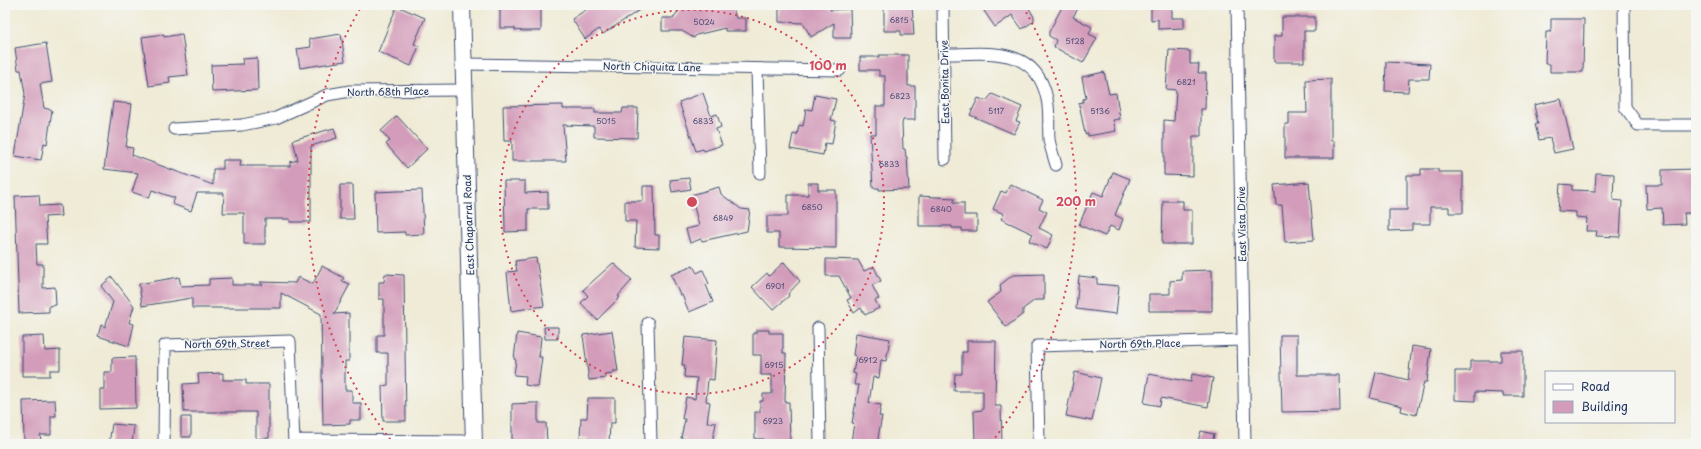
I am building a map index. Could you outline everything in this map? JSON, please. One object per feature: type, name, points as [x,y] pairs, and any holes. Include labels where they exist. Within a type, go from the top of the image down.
[{"type":"main road","name":"East Chaparral Road","points":[[462,5],[474,442]]},
{"type":"street","name":"East Bonita Drive","points":[[943,5],[945,160]]},
{"type":"street","name":"East Vista Drive","points":[[1237,5],[1245,444]]},
{"type":"street","points":[[1624,5],[1625,107],[1638,125],[1696,125]]},
{"type":"street","points":[[944,54],[1004,54],[1023,61],[1036,75],[1045,92],[1049,117],[1049,139],[1056,165]]},
{"type":"street","name":"North Chiquita Lane","points":[[464,64],[840,70]]},
{"type":"street","points":[[757,69],[760,173]]},
{"type":"street","name":"North 68th Place","points":[[174,129],[242,125],[276,118],[327,95],[350,91],[464,90]]},
{"type":"street","points":[[648,323],[651,444]]},
{"type":"street","points":[[818,328],[820,444]]},
{"type":"street","name":"North 69th Place","points":[[1040,444],[1037,346],[1243,340]]},
{"type":"street","name":"North 69th Street","points":[[164,444],[165,345],[290,342],[294,442]]},
{"type":"street","points":[[294,442],[474,442]]},
{"type":"building","points":[[500,5],[541,5],[541,31],[523,31],[515,30],[515,28],[500,28]]},
{"type":"building","points":[[593,5],[647,5],[603,34],[599,29],[585,39],[572,19]]},
{"type":"building","points":[[683,5],[696,7],[702,5],[732,5],[736,18],[746,18],[746,31],[725,31],[725,28],[696,35],[694,38],[682,31],[662,31],[662,18],[673,18]]},
{"type":"building","points":[[779,5],[830,5],[830,10],[850,9],[851,38],[834,38],[834,23],[811,37],[803,23],[779,22]]},
{"type":"building","points":[[884,5],[912,5],[914,35],[901,35],[901,31],[884,31]]},
{"type":"building","points":[[980,5],[1027,5],[1034,17],[1034,21],[1022,29],[1012,15],[995,27]]},
{"type":"building","points":[[1063,5],[1080,5],[1073,17],[1092,27],[1089,34],[1097,38],[1083,63],[1054,47],[1056,40],[1049,36],[1049,32]]},
{"type":"building","points":[[1151,5],[1172,5],[1172,18],[1184,18],[1184,28],[1158,29],[1158,19],[1151,20]]},
{"type":"building","points":[[397,6],[425,18],[414,44],[419,46],[411,66],[378,52]]},
{"type":"building","points":[[1282,17],[1315,17],[1315,31],[1304,31],[1304,62],[1274,62],[1274,36],[1282,36]]},
{"type":"building","points":[[1551,19],[1584,19],[1583,72],[1550,72],[1550,64],[1545,64],[1546,32],[1551,32]]},
{"type":"building","points":[[164,34],[164,37],[182,34],[188,75],[169,77],[170,83],[149,86],[142,37]]},
{"type":"building","points":[[341,34],[345,61],[300,68],[297,49],[311,47],[309,39]]},
{"type":"building","points":[[46,43],[52,82],[40,84],[44,108],[52,110],[47,144],[44,143],[41,160],[15,156],[25,94],[21,70],[18,70],[15,48]]},
{"type":"building","points":[[1169,50],[1190,51],[1190,64],[1199,64],[1198,73],[1206,73],[1205,109],[1201,109],[1201,136],[1193,136],[1193,176],[1164,175],[1164,120],[1174,121],[1176,90],[1166,89]]},
{"type":"building","points":[[879,55],[908,55],[908,86],[915,86],[915,120],[903,120],[902,124],[903,149],[905,149],[907,157],[909,189],[879,190],[879,188],[873,188],[870,134],[876,134],[876,106],[885,106],[885,76],[879,76],[879,70],[860,70],[860,57],[879,57]]},
{"type":"building","points":[[257,58],[258,90],[212,92],[211,65],[243,64],[242,59]]},
{"type":"building","points":[[1386,62],[1430,64],[1429,79],[1409,79],[1408,92],[1385,91]]},
{"type":"building","points":[[1104,72],[1109,94],[1116,93],[1120,119],[1113,120],[1116,131],[1088,136],[1088,133],[1085,134],[1079,103],[1083,102],[1083,99],[1086,98],[1082,77]]},
{"type":"building","points":[[1331,79],[1331,141],[1334,141],[1334,158],[1285,158],[1285,124],[1289,124],[1289,113],[1307,113],[1306,80]]},
{"type":"building","points":[[703,93],[711,116],[717,114],[721,127],[716,129],[722,145],[704,151],[703,149],[696,151],[679,102]]},
{"type":"building","points":[[992,94],[1022,107],[1016,121],[1020,122],[1014,134],[970,115],[978,98],[986,101]]},
{"type":"building","points":[[815,95],[836,99],[831,120],[836,121],[832,144],[825,143],[823,155],[790,149],[793,134],[797,135],[799,125],[803,126],[806,109],[812,110]]},
{"type":"building","points":[[1561,99],[1573,149],[1554,153],[1550,138],[1539,140],[1535,124],[1538,124],[1534,105]]},
{"type":"building","points":[[113,102],[132,104],[126,147],[133,148],[132,155],[213,185],[213,169],[223,169],[223,160],[241,160],[240,166],[290,166],[290,162],[298,160],[293,140],[334,128],[337,138],[311,146],[311,222],[290,222],[290,219],[265,219],[265,244],[244,244],[244,213],[223,213],[224,193],[197,193],[191,211],[172,204],[175,198],[152,190],[149,198],[132,192],[138,173],[104,169]]},
{"type":"building","points":[[563,105],[563,109],[595,109],[595,113],[622,113],[623,108],[638,108],[637,138],[594,137],[594,126],[563,125],[566,161],[512,161],[512,141],[504,141],[503,106]]},
{"type":"building","points":[[397,116],[427,149],[407,168],[386,144],[390,141],[381,131]]},
{"type":"building","points":[[1421,169],[1438,169],[1438,172],[1463,172],[1463,213],[1449,213],[1449,207],[1430,207],[1430,224],[1412,224],[1412,230],[1389,231],[1389,210],[1407,210],[1407,175],[1421,175]]},
{"type":"building","points":[[1696,169],[1696,213],[1684,213],[1685,224],[1663,225],[1662,208],[1647,209],[1646,185],[1662,185],[1662,170]]},
{"type":"building","points":[[1113,172],[1130,179],[1115,215],[1123,219],[1119,230],[1110,226],[1105,236],[1079,225],[1093,192],[1103,196]]},
{"type":"building","points":[[1596,173],[1614,174],[1613,200],[1622,201],[1620,237],[1596,236],[1597,231],[1586,231],[1587,218],[1576,217],[1576,212],[1558,211],[1560,184],[1572,185],[1572,190],[1595,191]]},
{"type":"building","points":[[689,178],[691,189],[672,192],[670,180]]},
{"type":"building","points":[[504,181],[525,181],[525,193],[548,192],[548,209],[528,209],[528,231],[505,232]]},
{"type":"building","points":[[1309,182],[1314,240],[1285,242],[1282,205],[1276,205],[1274,185]]},
{"type":"building","points":[[808,183],[818,183],[818,190],[836,190],[836,248],[779,247],[779,233],[767,233],[767,216],[788,216],[788,195],[808,195]]},
{"type":"building","points":[[1010,184],[1043,200],[1039,208],[1047,212],[1039,228],[1053,235],[1047,249],[1029,241],[1033,234],[1001,219],[1004,214],[993,209],[1001,191],[1006,193]]},
{"type":"building","points":[[340,185],[353,185],[354,219],[340,219]]},
{"type":"building","points":[[643,186],[654,186],[655,235],[659,235],[659,248],[635,247],[636,221],[625,221],[625,201],[643,201]]},
{"type":"building","points":[[719,187],[721,194],[741,209],[750,210],[747,231],[702,241],[701,239],[690,243],[686,229],[699,226],[691,195]]},
{"type":"building","points":[[422,190],[424,234],[405,235],[405,232],[376,233],[375,192]]},
{"type":"building","points":[[39,195],[40,206],[60,205],[61,216],[45,217],[47,244],[36,244],[37,264],[43,264],[43,288],[55,287],[56,305],[49,306],[49,312],[19,313],[15,196]]},
{"type":"building","points":[[919,196],[954,198],[954,203],[964,203],[964,215],[977,215],[977,231],[962,231],[962,228],[952,228],[952,226],[919,226]]},
{"type":"building","points":[[1163,201],[1183,201],[1183,210],[1192,210],[1192,244],[1162,244]]},
{"type":"building","points":[[536,258],[544,306],[511,311],[507,272],[517,271],[515,261]]},
{"type":"building","points":[[826,259],[858,260],[864,271],[874,267],[881,281],[872,285],[879,299],[875,300],[879,308],[865,315],[861,308],[854,313],[847,300],[851,298],[839,276],[826,276]]},
{"type":"building","points":[[784,262],[800,281],[788,294],[789,296],[773,310],[752,287],[767,273],[769,276]]},
{"type":"building","points":[[613,263],[632,280],[618,296],[620,297],[597,320],[581,303],[588,296],[583,290]]},
{"type":"building","points":[[322,266],[344,278],[342,281],[350,284],[334,314],[349,313],[349,361],[345,361],[345,390],[352,390],[352,403],[361,403],[361,420],[350,420],[350,424],[323,425],[321,314],[281,293],[281,308],[192,308],[192,298],[142,306],[139,284],[179,277],[181,286],[209,285],[209,279],[232,278],[232,285],[263,285],[260,282],[295,283],[298,277],[313,284]]},
{"type":"building","points":[[693,266],[697,273],[703,270],[709,284],[706,285],[713,302],[689,312],[671,275]]},
{"type":"building","points":[[1212,270],[1212,311],[1149,311],[1149,294],[1170,294],[1170,281],[1182,280],[1182,271]]},
{"type":"building","points":[[385,274],[404,275],[406,421],[383,421],[382,386],[388,385],[388,353],[377,353],[377,335],[384,335],[384,299],[379,299],[379,282],[384,282]]},
{"type":"building","points":[[1044,274],[1044,300],[1035,300],[1023,309],[1023,314],[1006,327],[987,302],[1001,292],[1000,285],[1013,275]]},
{"type":"building","points":[[1079,276],[1097,278],[1097,284],[1119,286],[1116,314],[1076,309]]},
{"type":"building","points":[[112,277],[134,306],[129,323],[134,324],[129,346],[98,336],[101,325],[105,327],[113,302],[101,286]]},
{"type":"building","points":[[544,327],[558,327],[558,339],[545,339]]},
{"type":"building","points":[[756,330],[769,330],[769,333],[783,333],[783,353],[786,353],[785,402],[789,402],[790,444],[764,444],[764,439],[755,439],[755,412],[760,412],[760,401],[763,401],[763,394],[772,394],[772,375],[761,375],[761,355],[753,355],[753,333],[756,333]]},
{"type":"building","points":[[612,331],[618,371],[605,374],[606,378],[589,380],[583,335]]},
{"type":"building","points":[[517,333],[541,337],[539,357],[542,357],[538,387],[525,385],[526,376],[514,375]]},
{"type":"building","points":[[856,333],[890,339],[886,361],[881,360],[879,378],[873,377],[869,403],[881,405],[879,416],[882,416],[877,444],[851,442],[854,423],[852,423],[859,385],[854,385],[856,374],[853,373],[856,356],[853,355]]},
{"type":"building","points":[[1280,335],[1297,335],[1297,375],[1339,375],[1340,411],[1282,412]]},
{"type":"building","points":[[44,336],[45,351],[60,350],[60,370],[50,370],[50,376],[22,376],[22,337]]},
{"type":"building","points":[[685,337],[717,340],[714,380],[708,379],[706,401],[710,402],[707,422],[716,423],[712,444],[685,444],[686,439],[681,438],[685,419],[682,419],[686,397],[695,399],[697,378],[684,377],[685,365],[682,365]]},
{"type":"building","points":[[967,341],[996,341],[995,406],[1001,406],[1002,444],[975,444],[974,411],[983,410],[983,391],[954,391],[955,374],[962,374],[962,352],[967,352]]},
{"type":"building","points":[[1412,346],[1431,349],[1427,382],[1424,382],[1416,415],[1401,411],[1402,406],[1370,398],[1376,372],[1408,380]]},
{"type":"building","points":[[1501,351],[1523,351],[1523,396],[1503,396],[1503,393],[1475,392],[1475,401],[1455,400],[1455,371],[1470,371],[1470,361],[1501,361]]},
{"type":"building","points":[[135,357],[136,408],[100,409],[100,389],[104,389],[104,372],[112,372],[112,358]]},
{"type":"building","points":[[1075,372],[1101,378],[1092,421],[1066,416]]},
{"type":"building","points":[[223,373],[223,380],[246,380],[246,384],[269,384],[269,438],[256,439],[256,412],[184,412],[183,384],[199,383],[198,374]]},
{"type":"building","points":[[1149,374],[1191,382],[1192,374],[1213,378],[1208,407],[1161,398],[1160,406],[1144,403]]},
{"type":"building","points":[[588,398],[615,398],[615,423],[610,423],[609,444],[588,444],[588,438],[580,438],[581,418],[587,418]]},
{"type":"building","points":[[55,400],[56,416],[51,416],[51,435],[40,435],[41,440],[24,441],[23,401]]},
{"type":"building","points":[[538,403],[538,423],[546,423],[547,444],[512,444],[512,404]]},
{"type":"building","points":[[181,417],[191,417],[191,437],[181,437]]},
{"type":"building","points":[[112,424],[134,426],[132,444],[109,444]]},
{"type":"building","points":[[1201,431],[1214,434],[1212,444],[1197,444]]}]
